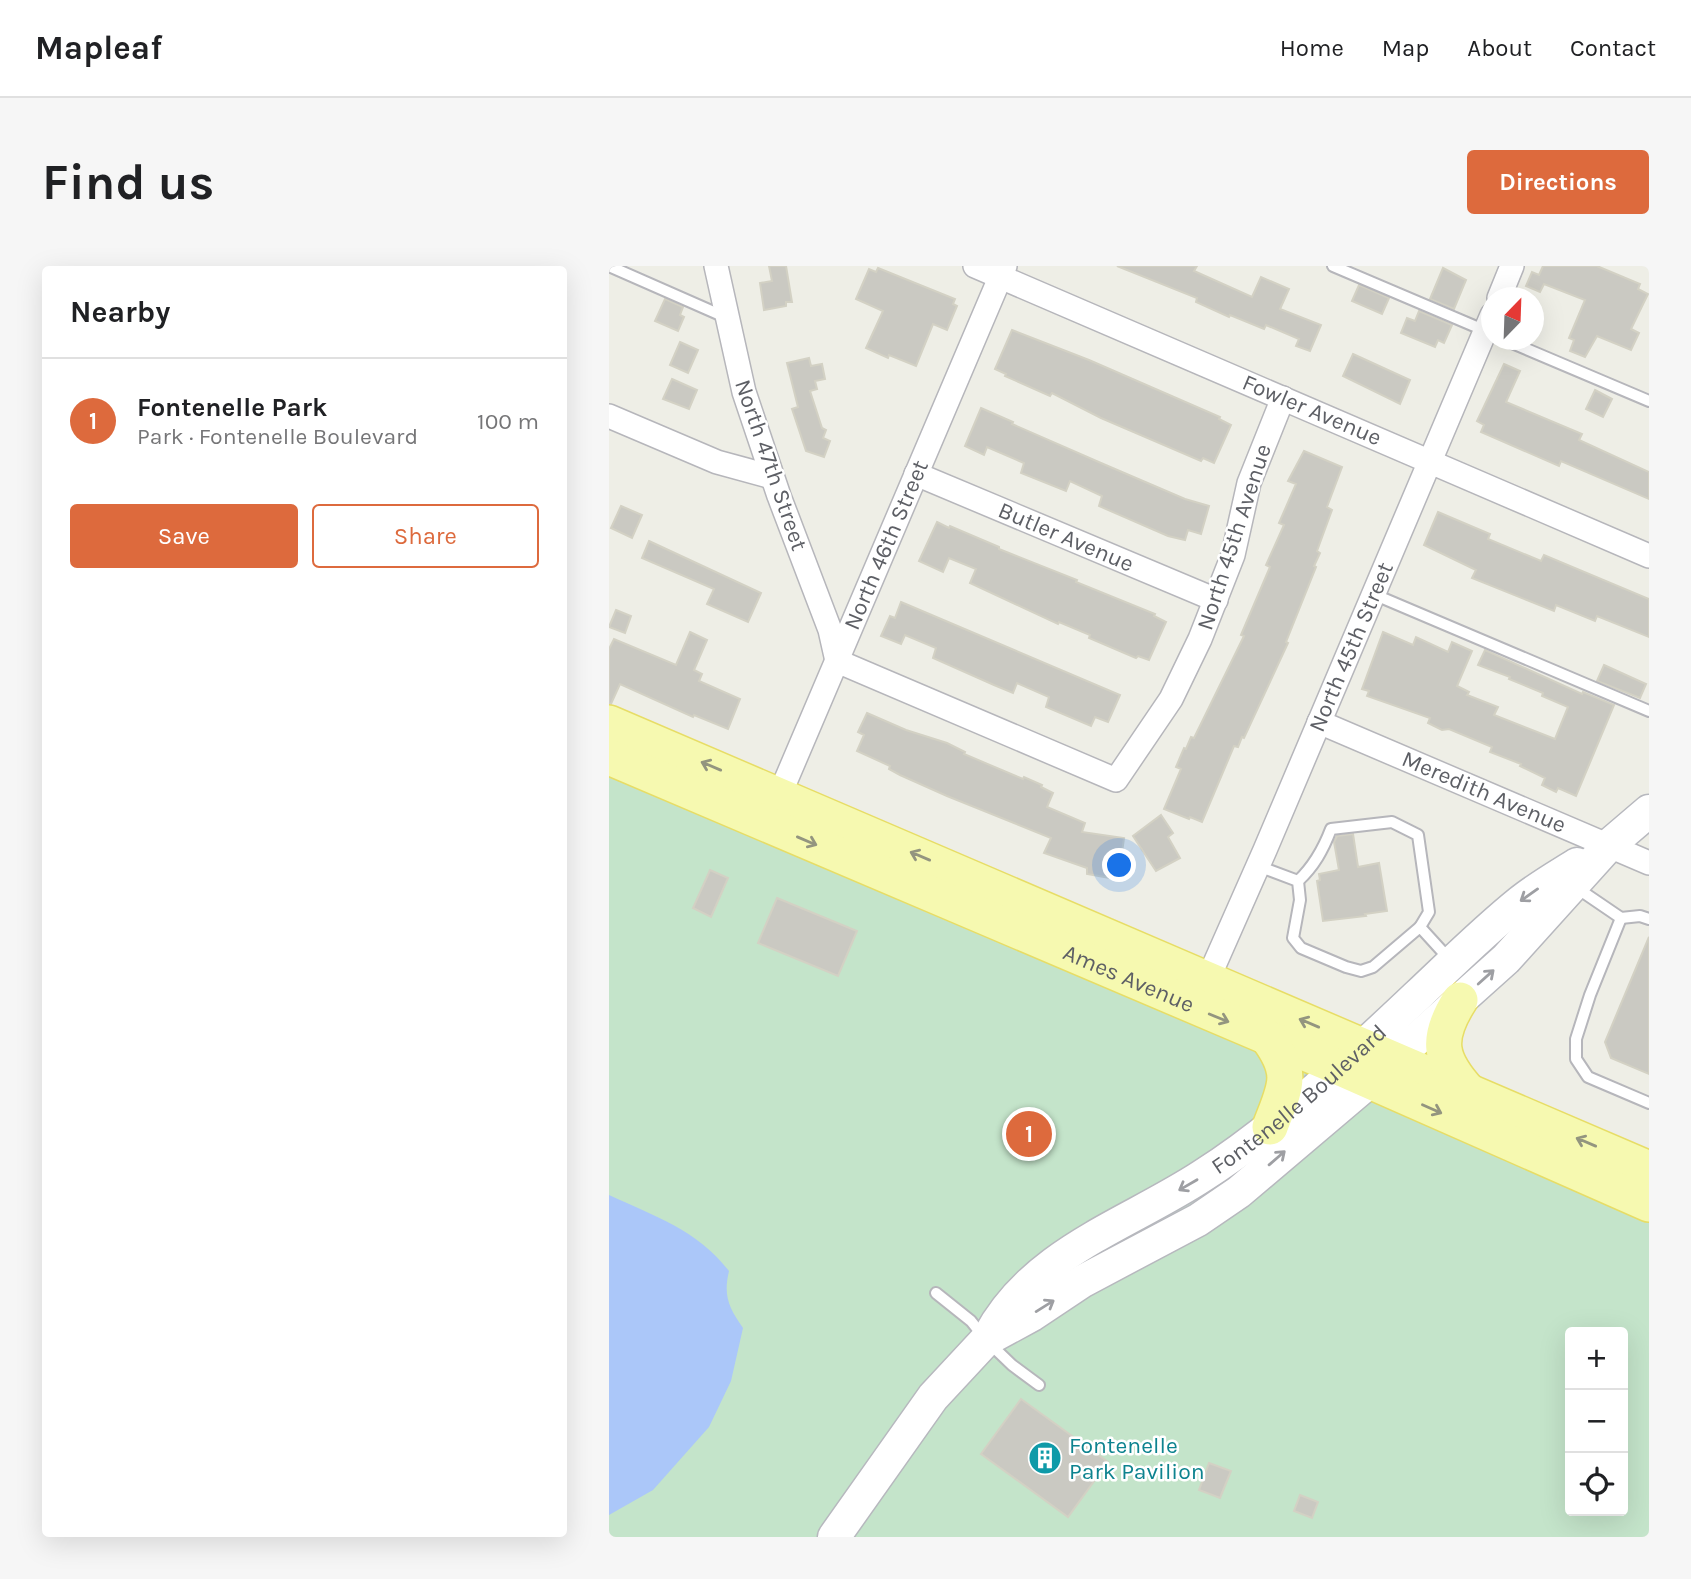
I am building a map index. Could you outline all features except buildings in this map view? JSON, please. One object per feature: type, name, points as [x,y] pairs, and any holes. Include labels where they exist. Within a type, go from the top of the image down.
[{"type":"main road","name":"Ames Avenue","points":[[609,723],[940,898],[1268,1038],[1350,1056]]},
{"type":"main road","name":"Ames Avenue","points":[[609,757],[774,810],[1120,942],[1208,979],[1350,1056],[1649,1204]]},
{"type":"main road","name":"Fontenelle Boulevard","points":[[986,1340],[1032,1315],[1083,1281],[1198,1220],[1239,1192],[1382,1070],[1506,959],[1608,846],[1649,811]]},
{"type":"main road","name":"Fontenelle Boulevard","points":[[834,1537],[933,1398],[986,1340],[1000,1314],[1019,1292],[1042,1272],[1083,1244],[1202,1177],[1270,1127],[1521,901],[1608,846]]},
{"type":"main road","points":[[940,898],[958,891],[977,894],[1068,931],[1120,942]]},
{"type":"main road","points":[[1460,1000],[1445,1027],[1443,1053],[1448,1065],[1469,1091]]},
{"type":"main road","points":[[1268,1038],[1279,1053],[1286,1071],[1281,1098],[1270,1127]]},
{"type":"main road","name":"Ames Avenue","points":[[1382,1070],[1469,1091],[1649,1169]]},
{"type":"street","name":"North 47th Street","points":[[716,266],[744,392],[772,477],[830,630],[837,662]]},
{"type":"street","name":"Fowler Avenue","points":[[975,266],[1003,272],[1283,398],[1649,556]]},
{"type":"street","points":[[1503,287],[1512,266]]},
{"type":"street","name":"North 46th Street","points":[[774,810],[1003,272]]},
{"type":"street","name":"North 45th Street","points":[[1208,979],[1430,461],[1483,350]]},
{"type":"street","name":"North 45th Avenue","points":[[837,662],[1116,780],[1171,699],[1216,600],[1233,555],[1249,482],[1283,398]]},
{"type":"street","points":[[609,416],[717,462],[772,477]]},
{"type":"street","name":"Butler Avenue","points":[[916,474],[1216,600]]},
{"type":"street","name":"Meredith Avenue","points":[[1319,722],[1649,863]]},
{"type":"lane","points":[[609,266],[726,317]]},
{"type":"lane","points":[[1333,266],[1481,325]]},
{"type":"lane","points":[[1537,350],[1649,401]]},
{"type":"lane","points":[[1373,594],[1649,711]]},
{"type":"lane","points":[[1392,822],[1418,835],[1429,912],[1420,927],[1373,967],[1361,971],[1301,948],[1293,938],[1300,900],[1298,881],[1312,868],[1331,830],[1392,822]]},
{"type":"lane","points":[[1258,866],[1298,881]]},
{"type":"lane","points":[[1573,885],[1621,918],[1640,916],[1649,919]]},
{"type":"lane","points":[[1621,918],[1590,995],[1576,1039],[1576,1059],[1588,1077],[1649,1102]]},
{"type":"lane","points":[[1420,927],[1453,962]]},
{"type":"lane","points":[[936,1293],[971,1321],[1012,1365],[1039,1385]]},
{"type":"green space","points":[[609,766],[782,849],[933,915],[1649,1220],[1649,1537],[609,1537]]},
{"type":"water","points":[[609,1195],[659,1218],[703,1244],[729,1271],[729,1301],[743,1328],[731,1381],[709,1427],[653,1490],[609,1515]]},
{"type":"place","name":"Fontenelle Park","points":[[1029,1134]]},
{"type":"place","name":"Fontenelle Park Pavilion","points":[[1045,1458]]}]
